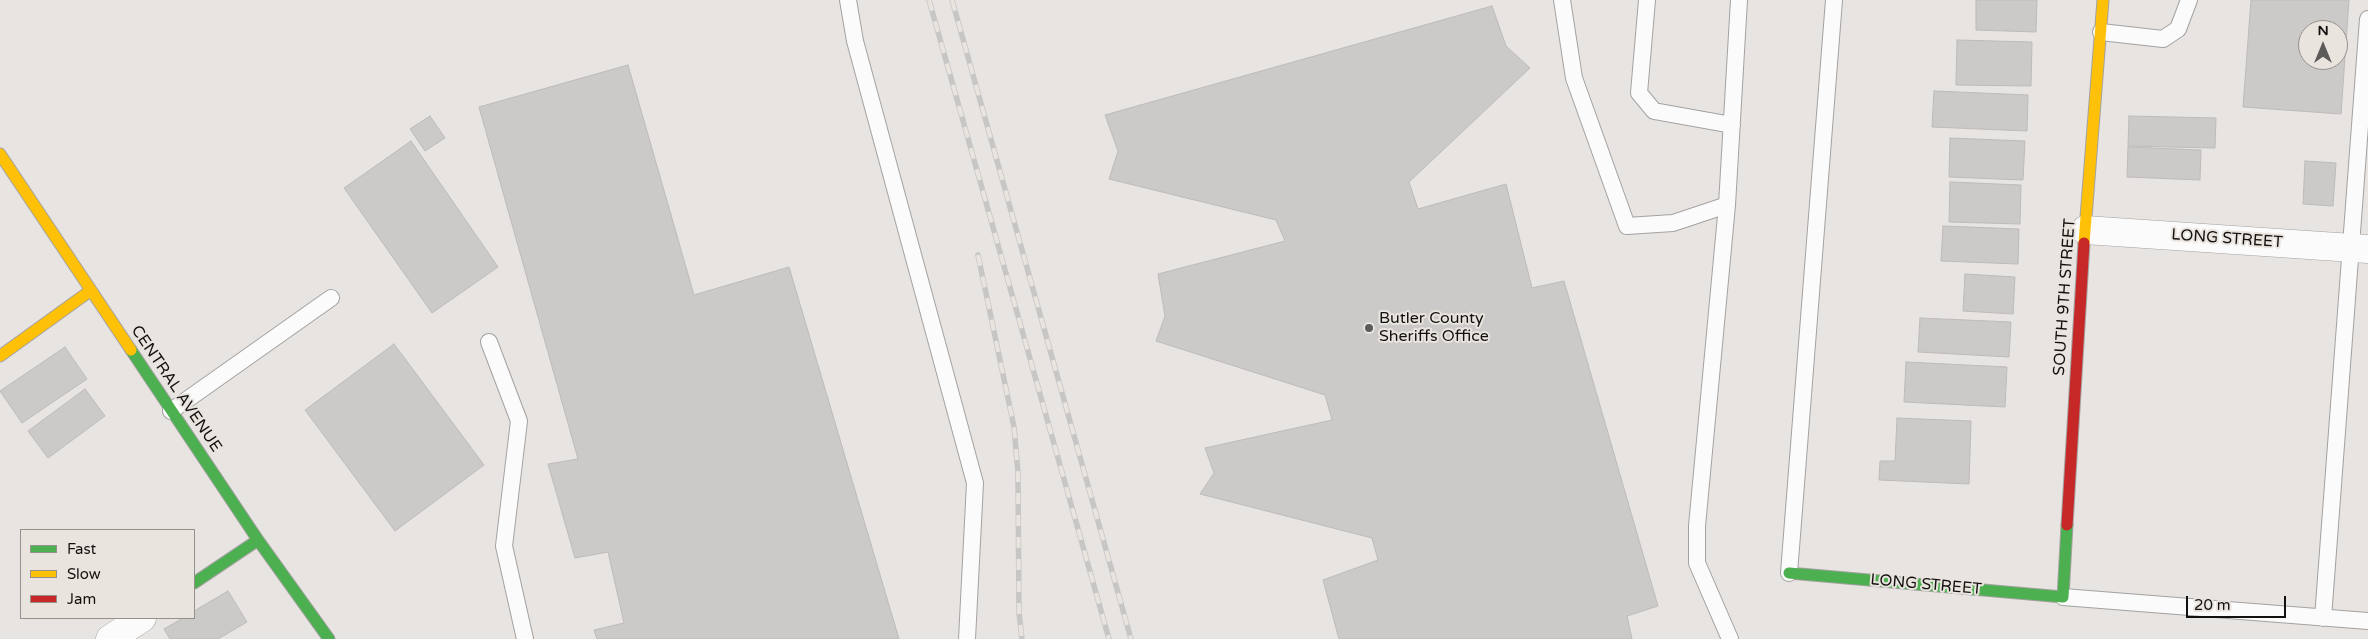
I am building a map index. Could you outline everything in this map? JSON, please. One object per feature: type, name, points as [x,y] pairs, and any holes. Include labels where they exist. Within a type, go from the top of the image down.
[{"type":"street","name":"SOUTH 9TH STREET","points":[[2063,597],[2086,230],[2103,0]]},
{"type":"street","name":"CENTRAL AVENUE","points":[[0,154],[258,540],[329,639]]},
{"type":"street","name":"LONG STREET","points":[[2086,230],[2359,248]]},
{"type":"street","points":[[0,356],[90,291]]},
{"type":"street","points":[[195,582],[258,540]]},
{"type":"street","name":"LONG STREET","points":[[1789,573],[2063,597]]},
{"type":"street","points":[[110,639],[140,619]]},
{"type":"lane","points":[[848,0],[854,41],[975,483],[967,639]]},
{"type":"lane","points":[[1562,0],[1574,78],[1627,226],[1673,223],[1727,205]]},
{"type":"lane","points":[[1646,0],[1638,94],[1654,111],[1732,125]]},
{"type":"lane","points":[[1730,639],[1696,563],[1696,526],[1727,205],[1739,0]]},
{"type":"lane","points":[[1789,573],[1834,0]]},
{"type":"lane","points":[[2101,32],[2163,39],[2178,29],[2189,0]]},
{"type":"lane","points":[[2323,618],[2359,248],[2368,19]]},
{"type":"lane","points":[[171,411],[331,298]]},
{"type":"lane","points":[[489,342],[519,421],[504,546],[525,639]]},
{"type":"lane","points":[[2063,597],[2368,621]]},
{"type":"building","points":[[1976,0],[2037,0],[2036,32],[1976,30]]},
{"type":"building","points":[[2251,0],[2349,0],[2348,20],[2298,20],[2298,70],[2344,70],[2341,114],[2243,107]]},
{"type":"building","name":"Butler County Sheriffs Office","points":[[1492,6],[1506,46],[1530,68],[1409,182],[1418,209],[1506,184],[1532,288],[1564,281],[1658,606],[1627,616],[1632,639],[1339,639],[1323,580],[1378,560],[1372,538],[1200,494],[1214,473],[1205,448],[1332,420],[1325,395],[1156,341],[1165,316],[1158,274],[1285,241],[1276,220],[1109,179],[1118,151],[1105,115]]},
{"type":"building","points":[[1957,40],[2032,42],[2031,86],[1956,85]]},
{"type":"building","points":[[628,65],[694,295],[789,267],[899,639],[597,639],[594,630],[624,623],[608,552],[575,558],[548,464],[578,459],[479,107]]},
{"type":"building","points":[[1934,91],[2028,95],[2027,131],[1932,127]]},
{"type":"building","points":[[430,116],[445,138],[425,151],[410,129]]},
{"type":"building","points":[[2129,116],[2216,118],[2215,148],[2128,146]]},
{"type":"building","points":[[1950,138],[2025,141],[2023,180],[1949,177]]},
{"type":"building","points":[[411,141],[498,267],[432,313],[344,188]]},
{"type":"building","points":[[2128,147],[2201,150],[2200,180],[2127,177]]},
{"type":"building","points":[[2305,161],[2336,163],[2333,206],[2303,204]]},
{"type":"building","points":[[1950,182],[2021,185],[2020,224],[1949,222]]},
{"type":"building","points":[[1943,226],[2019,229],[2018,264],[1941,261]]},
{"type":"building","points":[[1965,274],[2015,277],[2013,314],[1963,311]]},
{"type":"building","points":[[1920,318],[2011,322],[2009,357],[1918,352]]},
{"type":"building","points":[[394,344],[484,465],[395,531],[305,410]]},
{"type":"building","points":[[65,347],[87,379],[22,423],[0,391]]},
{"type":"building","points":[[1906,362],[2007,367],[2005,407],[1904,402]]},
{"type":"building","points":[[85,389],[105,416],[48,458],[28,431]]},
{"type":"building","points":[[1897,418],[1971,421],[1969,484],[1879,480],[1880,461],[1895,461]]},
{"type":"building","points":[[228,591],[247,622],[218,639],[170,639],[164,629],[181,619],[195,619],[195,610]]},
{"type":"railway","points":[[929,0],[1109,639]]},
{"type":"railway","points":[[952,0],[1131,639]]},
{"type":"railway","points":[[978,255],[1014,427],[1018,473],[1019,613],[1022,639]]},
{"type":"traffic: fast","points":[[131,350],[258,540],[329,639]]},
{"type":"traffic: fast","points":[[1789,573],[2063,597],[2067,525]]},
{"type":"traffic: fast","points":[[195,582],[258,540]]},
{"type":"traffic: slow","points":[[2084,243],[2103,0]]},
{"type":"traffic: slow","points":[[0,154],[131,350]]},
{"type":"traffic: slow","points":[[0,356],[90,291]]},
{"type":"traffic: jam","points":[[2067,525],[2084,243]]},
{"type":"place","name":"Butler County Sheriffs Office","points":[[1369,328]]}]
